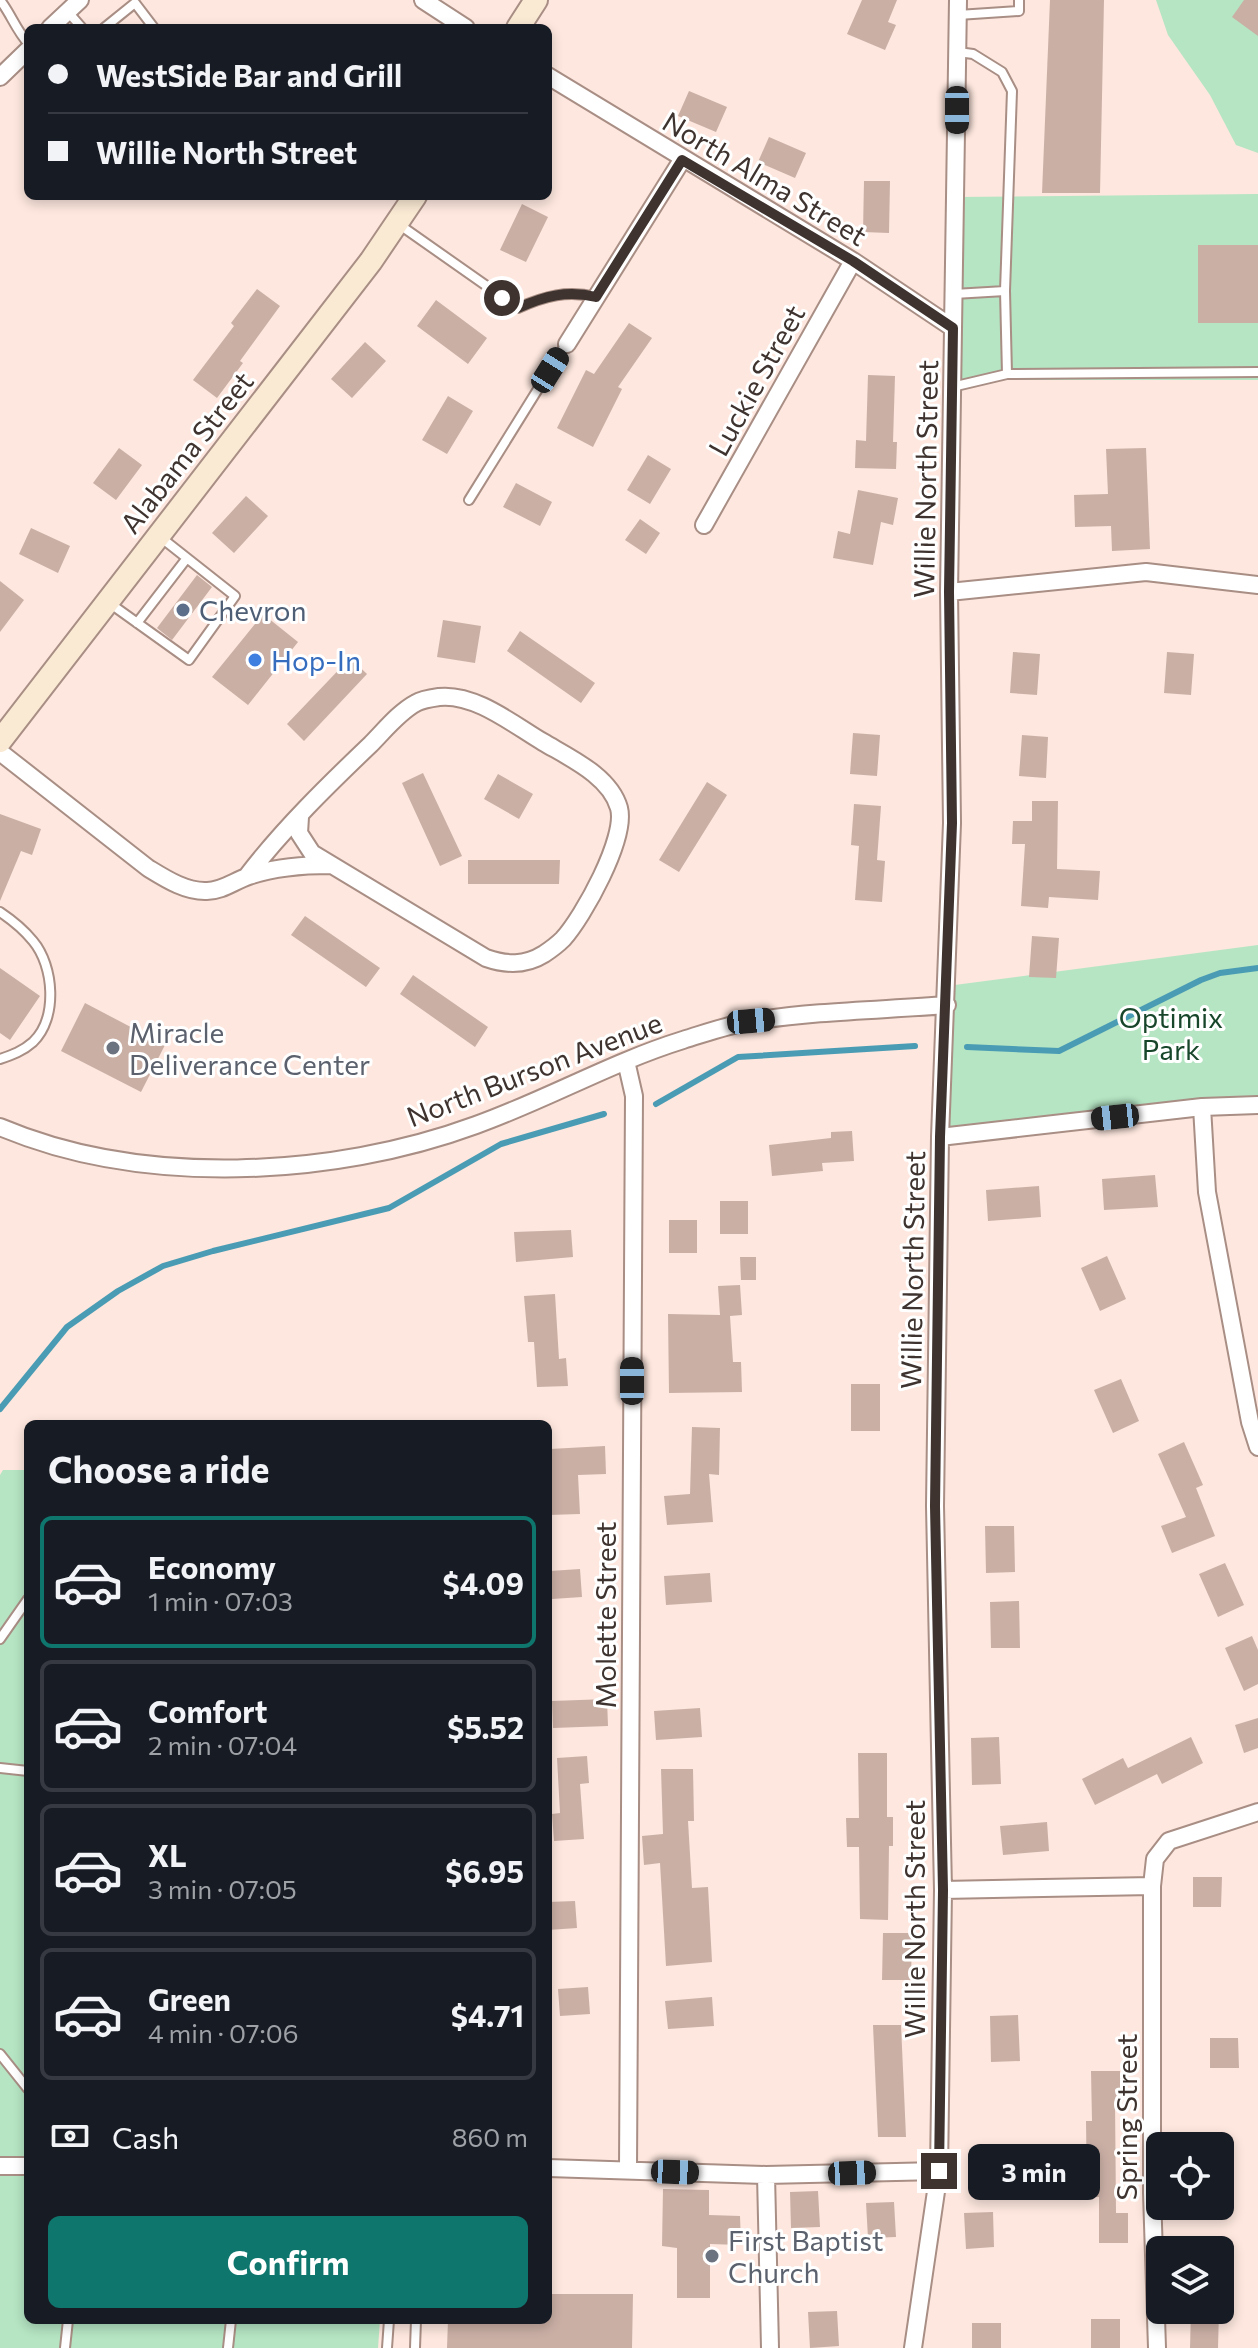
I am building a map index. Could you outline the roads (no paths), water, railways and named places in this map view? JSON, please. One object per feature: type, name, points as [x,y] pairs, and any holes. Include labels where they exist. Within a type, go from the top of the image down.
[{"type":"main road","points":[[521,24],[536,0]]},
{"type":"main road","name":"Alabama Street","points":[[0,741],[371,261],[412,200]]},
{"type":"street","points":[[423,0],[460,24]]},
{"type":"street","points":[[53,24],[68,4]]},
{"type":"street","name":"Willie North Street","points":[[913,2348],[939,2171],[943,1890],[935,1506],[940,1137],[952,823],[949,592],[958,8]]},
{"type":"street","points":[[0,77],[24,61]]},
{"type":"street","name":"North Alma Street","points":[[552,79],[853,261],[953,328]]},
{"type":"street","points":[[567,344],[682,160]]},
{"type":"street","name":"Luckie Street","points":[[704,525],[853,261]]},
{"type":"street","points":[[949,592],[1146,572],[1258,585]]},
{"type":"street","points":[[247,876],[300,817],[350,764],[416,703],[442,697],[471,702],[564,754],[606,783],[619,809],[619,834],[612,855],[563,939],[541,955],[522,963],[505,965],[486,958],[312,853],[299,833],[300,817]]},
{"type":"street","points":[[0,752],[148,868],[173,884],[205,892],[220,889],[247,876],[284,867],[331,865]]},
{"type":"street","name":"North Burson Avenue","points":[[0,1127],[68,1150],[152,1163],[247,1168],[296,1165],[415,1144],[475,1126],[626,1061],[682,1040],[751,1021],[947,1005]]},
{"type":"street","name":"Molette Street","points":[[626,1061],[634,1096],[628,2170]]},
{"type":"street","points":[[940,1137],[1202,1107],[1258,1105]]},
{"type":"street","points":[[1202,1107],[1207,1192],[1250,1422],[1258,1447]]},
{"type":"street","name":"Spring Street","points":[[1157,2348],[1152,2193],[1152,1886],[1155,1859],[1169,1841],[1258,1812]]},
{"type":"street","points":[[943,1890],[1152,1886]]},
{"type":"street","points":[[0,2166],[24,2166]]},
{"type":"street","points":[[552,2168],[766,2175],[939,2171]]},
{"type":"street","points":[[766,2175],[770,2348]]},
{"type":"lane","points":[[0,0],[13,16],[18,32],[24,39]]},
{"type":"lane","points":[[958,8],[1019,11],[1019,0]]},
{"type":"lane","points":[[109,24],[135,3],[151,24]]},
{"type":"lane","points":[[68,4],[80,24]]},
{"type":"lane","points":[[958,52],[973,54],[1002,72],[1012,91],[1005,291],[1007,374]]},
{"type":"lane","points":[[397,223],[518,308],[553,294],[579,293],[596,297]]},
{"type":"lane","points":[[954,294],[1005,291]]},
{"type":"lane","points":[[469,500],[567,344]]},
{"type":"lane","points":[[952,387],[1007,374],[1258,372]]},
{"type":"lane","points":[[107,602],[189,660],[235,596],[158,536]]},
{"type":"lane","points":[[137,623],[187,558]]},
{"type":"lane","points":[[0,912],[35,943],[48,972],[51,993],[46,1021],[36,1040],[17,1053],[0,1059]]},
{"type":"lane","points":[[0,1639],[24,1605]]},
{"type":"lane","points":[[0,1768],[24,1771]]},
{"type":"lane","points":[[0,2054],[24,2084]]},
{"type":"lane","points":[[65,2348],[68,2324]]},
{"type":"lane","points":[[228,2348],[231,2324]]},
{"type":"lane","points":[[387,2348],[389,2324]]},
{"type":"lane","points":[[415,2348],[416,2324]]},
{"type":"waterway","points":[[967,1047],[1059,1051],[1201,980],[1220,973],[1258,968]]},
{"type":"waterway","points":[[656,1104],[738,1057],[915,1046]]},
{"type":"waterway","points":[[0,1409],[67,1327],[118,1291],[163,1266],[389,1208],[501,1144],[604,1114]]},
{"type":"place","name":"Chevron","points":[[183,610]]},
{"type":"place","name":"Hop-In","points":[[255,660]]},
{"type":"place","name":"Miracle Deliverance Center","points":[[113,1048]]},
{"type":"place","name":"First Baptist Church","points":[[712,2256]]},
{"type":"park label","name":"Optimix Park","points":[[1171,1033]]}]
